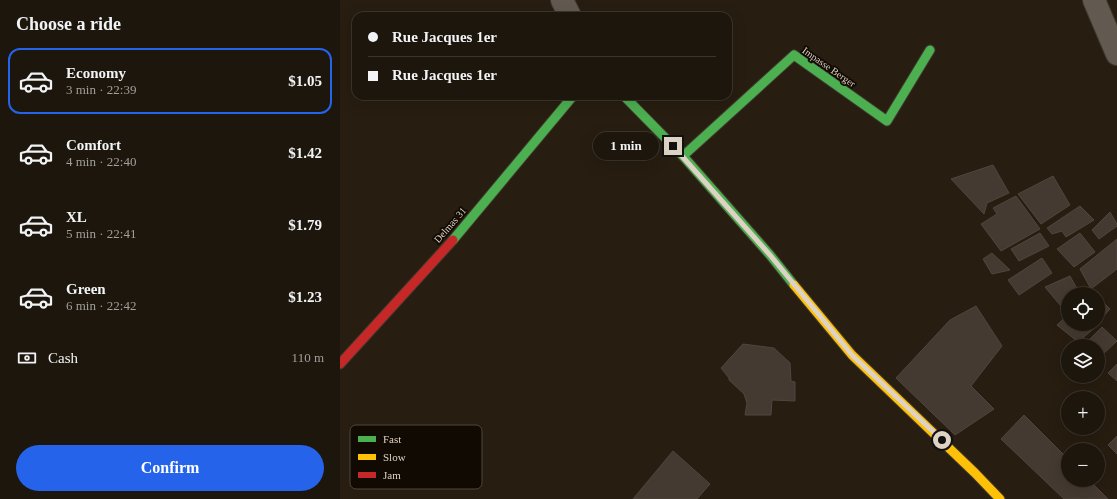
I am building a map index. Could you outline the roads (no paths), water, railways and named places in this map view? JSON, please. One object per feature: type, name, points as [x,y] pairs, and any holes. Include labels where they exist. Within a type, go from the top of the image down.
[{"type":"street","points":[[562,0],[568,12]]},
{"type":"street","points":[[1094,0],[1117,54]]},
{"type":"street","name":"Impasse Berger","points":[[683,156],[794,55],[887,121],[930,50]]},
{"type":"street","name":"Delmas 31","points":[[340,364],[448,245],[570,100]]},
{"type":"street","points":[[628,100],[683,156],[770,255],[852,355],[975,472],[1000,499]]}]
